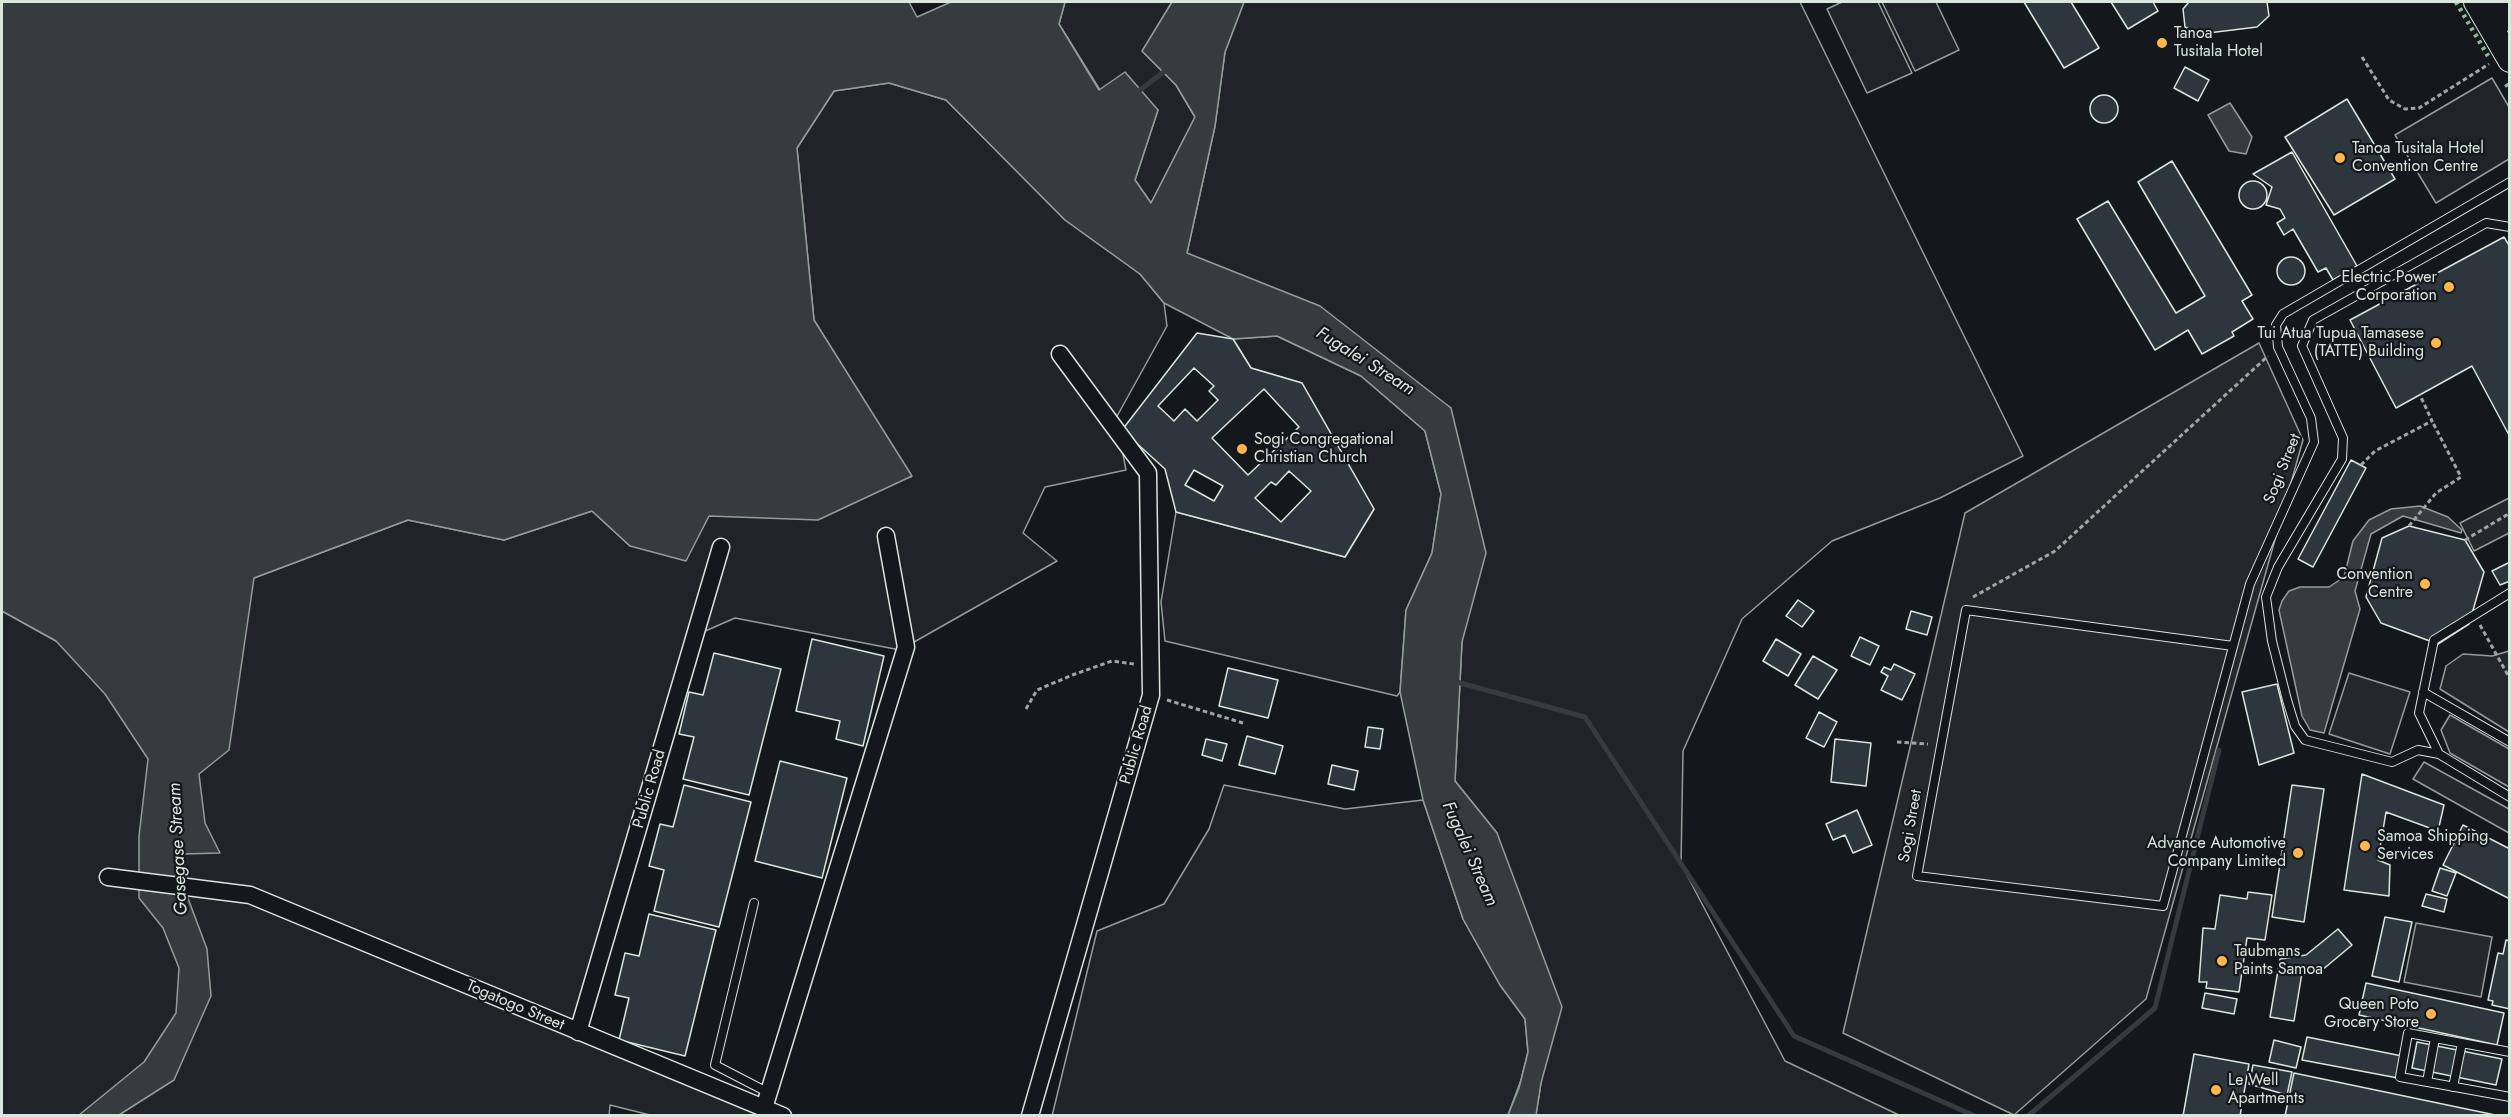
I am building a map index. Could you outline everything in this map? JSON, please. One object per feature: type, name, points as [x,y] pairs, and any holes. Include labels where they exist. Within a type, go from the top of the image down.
[{"type":"main road","points":[[2476,2],[2508,57]]},
{"type":"main road","points":[[2486,2],[2510,19]]},
{"type":"street","name":"Public Road","points":[[1030,1116],[1151,695],[1148,472],[1060,354]]},
{"type":"street","points":[[767,1100],[906,646],[886,536]]},
{"type":"street","name":"Public Road","points":[[578,1032],[722,547]]},
{"type":"street","name":"Togatogo Street","points":[[108,878],[247,895],[578,1032],[767,1100],[783,1116]]},
{"type":"lane","points":[[2278,346],[2276,325],[2283,314],[2510,182]]},
{"type":"lane","points":[[2510,227],[2486,222],[2313,320],[2302,346],[2343,438],[2342,459],[2278,567],[2266,597],[2272,641],[2287,700],[2295,726],[2305,740],[2392,762],[2418,750],[2439,754],[2510,797]]},
{"type":"lane","name":"Sogi Street","points":[[2233,646],[1966,610],[1917,876],[2163,906],[2250,584],[2314,442],[2311,418],[2278,346]]},
{"type":"lane","points":[[2439,754],[2419,713],[2434,640],[2510,593]]},
{"type":"lane","points":[[2423,692],[2510,742]]},
{"type":"lane","points":[[754,903],[715,1065],[767,1100]]},
{"type":"lane","points":[[2510,1052],[2408,1033],[2400,1077],[2510,1097]]},
{"type":"lane","points":[[2427,1082],[2435,1038]]},
{"type":"lane","points":[[2453,1087],[2462,1043]]},
{"type":"path","points":[[2362,57],[2389,100],[2405,109],[2419,108],[2508,57]]},
{"type":"path","points":[[1966,604],[1972,597],[2055,551],[2278,346]]},
{"type":"path","points":[[2409,526],[2436,493],[2461,477],[2420,395]]},
{"type":"path","points":[[2361,465],[2375,452],[2432,421]]},
{"type":"path","points":[[2465,540],[2510,513]]},
{"type":"path","points":[[2474,615],[2510,679]]},
{"type":"path","points":[[1026,709],[1037,690],[1103,664],[1112,661],[1151,666]]},
{"type":"path","points":[[1151,695],[1243,723]]},
{"type":"path","points":[[1897,742],[1927,745],[1934,739]]},
{"type":"shaded area","points":[[1065,2],[1172,2],[1143,52],[1176,85],[1195,117],[1151,203],[1135,180],[1158,110],[1100,90],[1059,24]]},
{"type":"shaded area","points":[[1244,2],[1800,2],[2023,456],[1940,498],[1832,541],[1742,619],[1683,751],[1681,864],[1785,1061],[1899,1115],[1536,1115],[1541,1083],[1497,833],[1455,781],[1462,642],[1451,408],[1187,253],[1215,126],[1225,52]]},
{"type":"shaded area","points":[[1842,2],[1878,2],[1912,73],[1867,93],[1827,9]]},
{"type":"shaded area","points":[[1882,2],[1936,2],[1959,50],[1915,71]]},
{"type":"shaded area","points":[[2492,78],[2509,107],[2509,159],[2436,203],[2395,135]]},
{"type":"shaded area","points":[[889,83],[946,100],[1065,220],[1140,274],[1164,303],[1167,326],[1116,418],[1126,470],[1045,487],[1023,533],[1057,561],[900,650],[735,618],[703,632],[583,1030],[762,1102],[753,1115],[650,1115],[610,1105],[609,1116],[2,1115],[2,611],[56,641],[254,578],[408,520],[504,540],[592,511],[630,546],[709,516],[911,477],[814,320],[797,148],[834,91]]},
{"type":"shaded area","points":[[1277,336],[1361,376],[1425,431],[1441,494],[1432,553],[1406,610],[1400,692],[1397,696],[1165,641],[1161,602],[1176,512],[1345,557],[1374,509],[1302,383],[1251,368],[1233,339]]},
{"type":"shaded area","points":[[2259,343],[2303,440],[2146,999],[2014,1115],[1843,1033],[1965,513]]},
{"type":"shaded area","points":[[2509,498],[2509,533],[2474,551],[2460,523]]},
{"type":"shaded area","points":[[2510,651],[2509,732],[2440,689],[2446,666],[2463,654],[2492,656]]},
{"type":"shaded area","points":[[2349,673],[2410,692],[2390,754],[2329,734]]},
{"type":"shaded area","points":[[2450,715],[2509,749],[2509,787],[2450,753],[2441,730]]},
{"type":"shaded area","points":[[2424,762],[2509,809],[2509,833],[2413,779]]},
{"type":"shaded area","points":[[1224,785],[1345,809],[1423,800],[1463,919],[1500,985],[1525,1019],[1528,1052],[1521,1080],[1508,1115],[1052,1116],[1097,931],[1164,904],[1209,829]]},
{"type":"shaded area","points":[[2416,923],[2492,937],[2481,997],[2404,982]]},
{"type":"water","points":[[2,2],[909,2],[917,17],[951,2],[1065,2],[1059,24],[1099,90],[1125,72],[1158,110],[1135,180],[1151,203],[1195,117],[1176,85],[1142,51],[1172,2],[1244,2],[1225,52],[1215,126],[1187,253],[1320,306],[1451,408],[1486,553],[1462,642],[1455,781],[1497,833],[1562,1007],[1541,1083],[1536,1115],[1508,1115],[1519,1088],[1528,1052],[1525,1019],[1500,985],[1463,919],[1423,800],[1400,692],[1406,610],[1432,553],[1441,494],[1425,431],[1361,376],[1277,336],[1233,339],[1164,303],[1140,274],[1065,220],[946,100],[889,83],[834,91],[797,148],[814,320],[912,476],[818,520],[709,516],[686,561],[630,546],[592,511],[504,540],[408,520],[254,578],[229,750],[199,774],[205,823],[220,853],[184,854],[186,893],[207,949],[211,996],[174,1080],[119,1115],[79,1115],[144,1062],[176,1013],[179,968],[163,928],[139,898],[139,836],[148,759],[105,694],[56,641],[2,611]]},
{"type":"water","points":[[2230,103],[2252,137],[2246,154],[2229,151],[2208,115]]},
{"type":"water","points":[[2420,506],[2448,517],[2462,530],[2461,533],[2403,516],[2371,534],[2355,591],[2360,609],[2324,733],[2310,730],[2302,716],[2279,610],[2282,601],[2289,591],[2300,587],[2329,587],[2344,577],[2353,541],[2369,520],[2391,509]]},
{"type":"building","points":[[2024,2],[2071,2],[2099,48],[2064,68]]},
{"type":"building","points":[[2111,2],[2153,2],[2158,11],[2128,29]]},
{"type":"building","points":[[2189,2],[2267,2],[2269,16],[2257,27],[2200,34],[2185,27],[2183,9]]},
{"type":"building","points":[[2185,67],[2209,80],[2198,101],[2174,88]]},
{"type":"building","points":[[2104,95],[2114,99],[2118,109],[2114,119],[2104,123],[2094,119],[2090,109],[2094,99]]},
{"type":"building","name":"Tanoa Tusitala Hotel Convention Centre","points":[[2347,99],[2395,179],[2334,215],[2285,137]]},
{"type":"building","points":[[2292,152],[2357,266],[2333,280],[2326,268],[2318,272],[2293,229],[2284,235],[2277,223],[2285,218],[2280,209],[2266,205],[2272,187],[2253,174]]},
{"type":"building","points":[[2172,161],[2252,295],[2242,301],[2253,319],[2232,332],[2234,336],[2202,354],[2188,330],[2155,350],[2077,219],[2108,201],[2176,313],[2205,296],[2138,182]]},
{"type":"building","points":[[2253,181],[2263,185],[2267,195],[2263,205],[2253,209],[2243,205],[2239,195],[2243,185]]},
{"type":"building","name":"Tui Atua Tupua Tamasese (TATTE) Building","points":[[2504,237],[2510,247],[2510,437],[2472,366],[2396,408],[2350,320]]},
{"type":"building","points":[[2291,257],[2301,261],[2305,271],[2301,281],[2291,285],[2281,281],[2277,271],[2281,261]]},
{"type":"building","name":"Sogi Congregational Christian Church","points":[[1197,333],[1233,339],[1251,368],[1302,383],[1374,509],[1345,557],[1176,512],[1165,469],[1122,430]]},
{"type":"building","points":[[1194,368],[1214,386],[1209,391],[1218,400],[1197,421],[1185,409],[1174,421],[1158,406]]},
{"type":"building","points":[[1264,389],[1299,427],[1248,475],[1212,438]]},
{"type":"building","points":[[2351,460],[2366,468],[2313,567],[2298,559]]},
{"type":"building","points":[[1194,470],[1223,486],[1214,501],[1185,485]]},
{"type":"building","points":[[1289,471],[1311,491],[1281,522],[1255,498],[1271,482],[1276,485]]},
{"type":"building","name":"Convention Centre","points":[[2409,526],[2465,540],[2484,572],[2469,624],[2438,644],[2381,623],[2366,597],[2382,538]]},
{"type":"building","points":[[2510,562],[2510,581],[2500,585],[2492,571]]},
{"type":"building","points":[[1798,600],[1814,611],[1802,627],[1786,616]]},
{"type":"building","points":[[1911,611],[1932,617],[1927,635],[1906,629]]},
{"type":"building","points":[[1860,637],[1879,646],[1870,665],[1851,656]]},
{"type":"building","points":[[812,639],[884,656],[863,746],[836,739],[840,721],[796,711]]},
{"type":"building","points":[[1776,639],[1801,654],[1788,676],[1763,661]]},
{"type":"building","points":[[714,653],[781,669],[749,795],[683,779],[694,737],[679,734],[689,692],[703,695]]},
{"type":"building","points":[[1813,656],[1837,670],[1818,699],[1795,685]]},
{"type":"building","points":[[1894,664],[1915,674],[1902,700],[1881,690],[1888,676],[1881,672],[1884,667],[1891,670]]},
{"type":"building","points":[[1228,668],[1278,680],[1268,718],[1219,706]]},
{"type":"building","points":[[2277,684],[2294,753],[2259,765],[2242,692]]},
{"type":"building","points":[[1819,712],[1837,722],[1824,747],[1806,738]]},
{"type":"building","points":[[1368,727],[1383,729],[1380,749],[1365,747]]},
{"type":"building","points":[[1247,736],[1283,746],[1275,774],[1239,765]]},
{"type":"building","points":[[1206,739],[1227,744],[1222,761],[1202,755]]},
{"type":"building","points":[[1835,739],[1871,743],[1866,786],[1831,782]]},
{"type":"building","points":[[780,761],[847,778],[822,878],[755,861]]},
{"type":"building","points":[[1332,765],[1358,771],[1354,790],[1328,784]]},
{"type":"building","name":"Samoa Shipping Services","points":[[2362,774],[2444,805],[2438,831],[2386,812],[2378,860],[2390,865],[2389,896],[2344,890]]},
{"type":"building","points":[[684,785],[751,802],[719,927],[654,911],[664,870],[649,866],[660,824],[673,827]]},
{"type":"building","name":"Advance Automotive Company Limited","points":[[2292,785],[2324,789],[2304,922],[2272,917]]},
{"type":"building","points":[[1857,810],[1872,845],[1853,853],[1845,835],[1833,840],[1826,824]]},
{"type":"building","points":[[2463,825],[2510,849],[2510,899],[2443,865]]},
{"type":"building","points":[[2440,868],[2456,873],[2447,896],[2432,891]]},
{"type":"building","name":"Taubmans Paints Samoa","points":[[2248,892],[2272,895],[2265,940],[2247,938],[2239,992],[2206,988],[2207,982],[2199,982],[2203,928],[2215,929],[2220,895],[2247,899]]},
{"type":"building","points":[[2426,894],[2447,899],[2444,912],[2422,906]]},
{"type":"building","points":[[649,914],[716,930],[685,1056],[619,1040],[629,998],[615,995],[625,953],[639,956]]},
{"type":"building","points":[[2385,917],[2412,922],[2399,982],[2372,976]]},
{"type":"building","points":[[2338,929],[2352,945],[2321,971],[2302,973],[2294,1021],[2270,1017],[2280,959],[2306,955]]},
{"type":"building","points":[[2506,940],[2510,941],[2510,1009],[2492,1005],[2493,1001],[2488,1000],[2498,953],[2503,954]]},
{"type":"building","name":"Queen Poto Grocery Store","points":[[2366,983],[2504,1013],[2497,1045],[2359,1015]]},
{"type":"building","points":[[2205,993],[2237,999],[2234,1014],[2202,1008]]},
{"type":"building","points":[[2307,1037],[2402,1056],[2398,1078],[2302,1060]]},
{"type":"building","points":[[2274,1040],[2301,1047],[2296,1068],[2269,1062]]},
{"type":"building","points":[[2417,1042],[2502,1059],[2496,1085],[2412,1068]]},
{"type":"building","name":"Le Well Apartments","points":[[2194,1054],[2249,1064],[2240,1116],[2183,1116]]},
{"type":"building","points":[[2253,1065],[2292,1072],[2287,1095],[2249,1084]]},
{"type":"building","points":[[2294,1073],[2500,1116],[2285,1116]]},
{"type":"waterway","points":[[1136,93],[1169,68]]},
{"type":"waterway","points":[[1453,681],[1585,717],[1794,1036],[1975,1116]]},
{"type":"waterway","points":[[2028,1116],[2155,1008],[2219,750]]},
{"type":"hedge","points":[[2456,2],[2488,56]]},
{"type":"hedge","points":[[2506,84],[2510,90]]},
{"type":"place","name":"Tanoa Tusitala Hotel","points":[[2162,43]]},
{"type":"place","name":"Tanoa Tusitala Hotel Convention Centre","points":[[2340,158]]},
{"type":"place","name":"Electric Power Corporation","points":[[2449,287]]},
{"type":"place","name":"Tui Atua Tupua Tamasese (TATTE) Building","points":[[2436,343]]},
{"type":"place","name":"Sogi Congregational Christian Church","points":[[1242,449]]},
{"type":"place","name":"Convention Centre","points":[[2425,584]]},
{"type":"place","name":"Samoa Shipping Services","points":[[2365,846]]},
{"type":"place","name":"Advance Automotive Company Limited","points":[[2298,853]]},
{"type":"place","name":"Taubmans Paints Samoa","points":[[2222,961]]},
{"type":"place","name":"Queen Poto Grocery Store","points":[[2431,1014]]},
{"type":"place","name":"Le Well Apartments","points":[[2216,1090]]},
{"type":"water label","name":"Fugalei Stream","points":[[1365,362]]},
{"type":"water label","name":"Gasegase Stream","points":[[179,849]]},
{"type":"water label","name":"Fugalei Stream","points":[[1469,854]]}]
